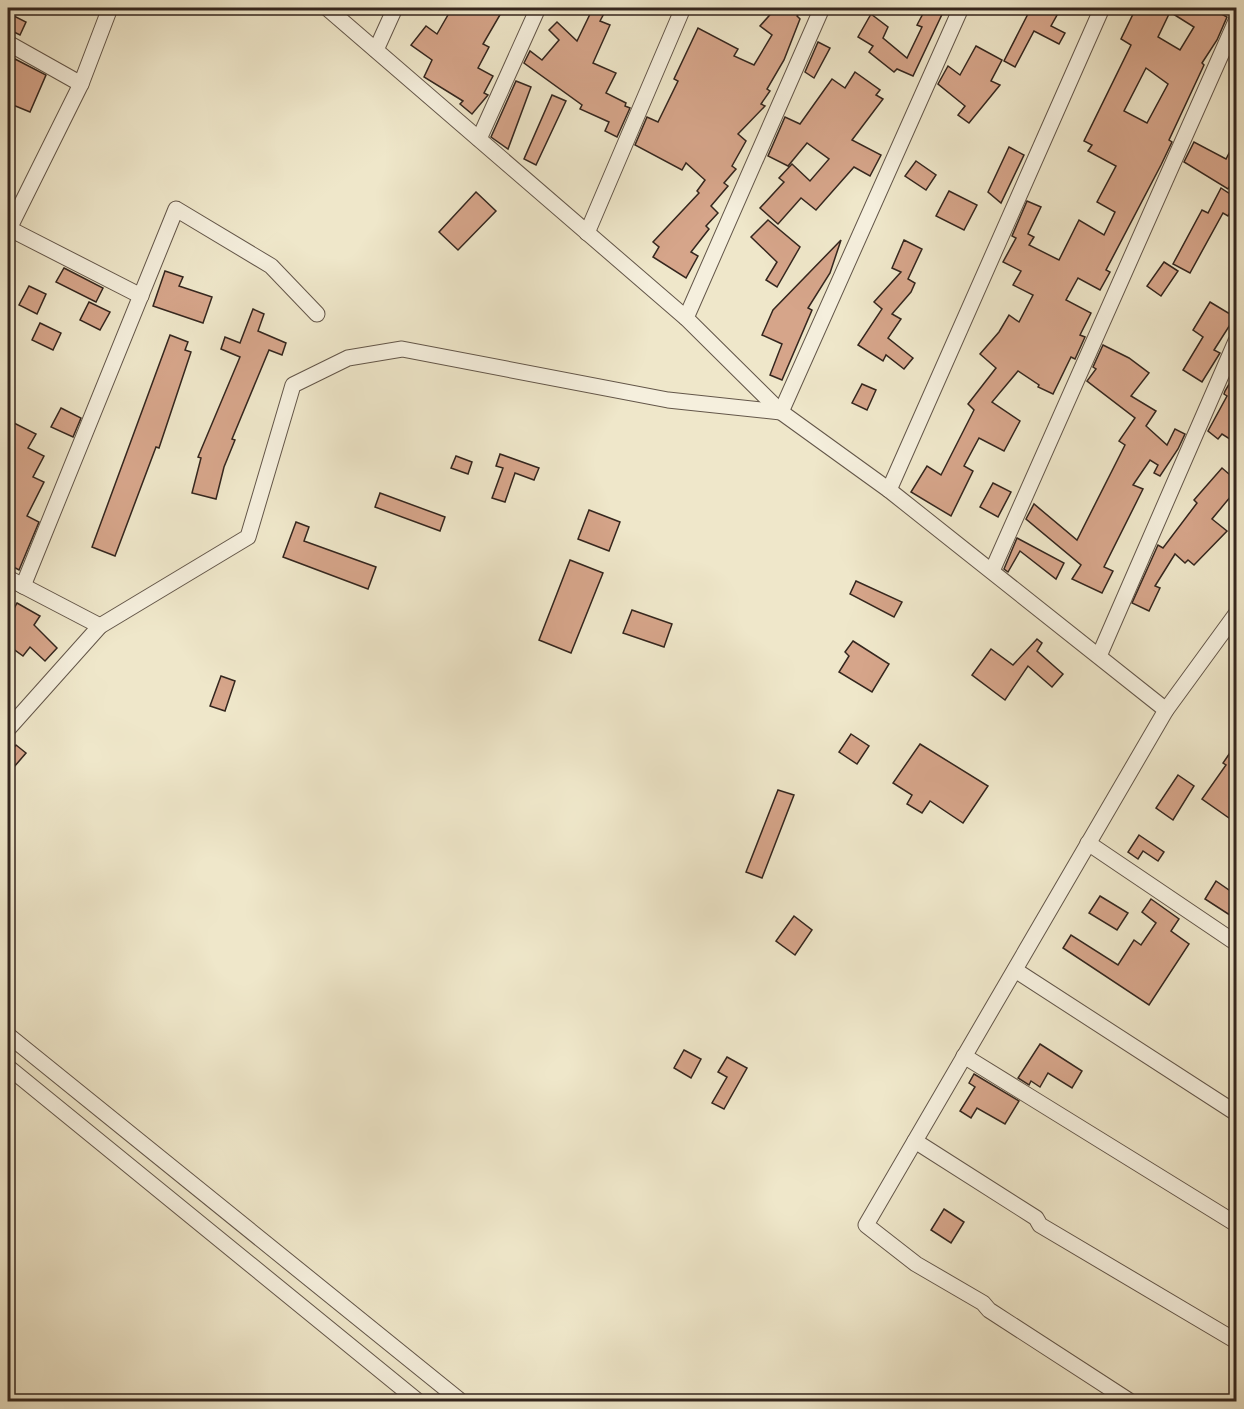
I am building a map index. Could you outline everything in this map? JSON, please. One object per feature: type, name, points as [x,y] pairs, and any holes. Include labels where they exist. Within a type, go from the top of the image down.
[{"type":"street","points":[[110,8],[81,84],[8,229],[141,296]]},
{"type":"street","points":[[327,8],[686,318],[781,412],[889,490],[1166,710]]},
{"type":"street","points":[[376,50],[395,8]]},
{"type":"street","points":[[479,139],[538,8]]},
{"type":"street","points":[[587,233],[683,8]]},
{"type":"street","points":[[686,318],[822,8]]},
{"type":"street","points":[[781,412],[961,8]]},
{"type":"street","points":[[889,490],[1102,8]]},
{"type":"street","points":[[992,571],[1236,21]]},
{"type":"street","points":[[8,43],[81,84]]},
{"type":"street","points":[[22,586],[176,209],[272,266],[317,314]]},
{"type":"street","points":[[1099,656],[1236,341]]},
{"type":"street","points":[[8,729],[100,626],[248,537],[293,385],[348,358],[402,349],[668,400],[781,412]]},
{"type":"street","points":[[8,578],[100,626]]},
{"type":"street","points":[[1131,1401],[989,1310],[983,1303],[916,1264],[866,1225],[1166,710],[1236,614]]},
{"type":"street","points":[[1088,843],[1236,943]]},
{"type":"street","points":[[1015,970],[1236,1113]]},
{"type":"street","points":[[8,1035],[462,1401]]},
{"type":"street","points":[[964,1056],[1236,1224]]},
{"type":"street","points":[[8,1067],[419,1401]]},
{"type":"street","points":[[915,1141],[1036,1218],[1040,1225],[1236,1341]]},
{"type":"building","points":[[452,8],[504,8],[483,44],[489,47],[478,68],[493,76],[484,93],[488,95],[472,114],[460,104],[463,101],[424,77],[432,60],[411,45],[426,26],[437,34]]},
{"type":"building","points":[[593,8],[607,8],[600,21],[610,25],[593,63],[616,73],[606,93],[626,103],[625,106],[630,108],[617,137],[605,131],[609,122],[580,109],[582,105],[524,63],[530,51],[542,60],[559,40],[549,30],[557,22],[577,41]]},
{"type":"building","points":[[776,8],[803,8],[797,16],[800,19],[784,60],[767,89],[770,91],[761,104],[765,106],[738,134],[746,141],[732,166],[736,169],[724,183],[728,186],[711,206],[718,213],[706,226],[709,229],[691,252],[698,256],[686,278],[653,257],[659,247],[653,242],[699,193],[697,191],[705,180],[686,163],[682,170],[635,145],[647,117],[658,122],[678,81],[674,79],[698,28],[738,49],[734,56],[754,65],[772,35],[760,26]]},
{"type":"building","points":[[926,8],[945,8],[913,76],[897,69],[894,72],[869,52],[873,46],[858,37],[871,14],[888,27],[883,38],[907,58],[922,27],[917,25]]},
{"type":"building","points":[[1031,8],[1061,8],[1051,26],[1065,33],[1059,44],[1034,31],[1015,67],[1004,61]]},
{"type":"building","points":[[1136,8],[1211,8],[1227,17],[1217,40],[1202,63],[1204,65],[1169,140],[1172,142],[1106,270],[1110,272],[1100,290],[1078,278],[1066,300],[1091,313],[1080,335],[1085,337],[1075,359],[1071,357],[1053,394],[1038,387],[1039,385],[1018,371],[992,402],[1020,421],[1004,451],[979,438],[964,466],[973,471],[951,516],[911,492],[927,466],[941,475],[974,410],[968,404],[996,368],[980,354],[999,332],[1009,315],[1019,322],[1033,295],[1013,285],[1021,271],[1003,262],[1016,238],[1012,236],[1027,201],[1041,207],[1028,234],[1034,237],[1029,245],[1059,260],[1079,220],[1104,235],[1115,212],[1097,202],[1116,166],[1088,151],[1092,145],[1084,141],[1131,45],[1121,39]],"holes":[[[1170,12],[1194,27],[1180,50],[1158,37]],[[1146,68],[1168,84],[1147,123],[1124,111]]]},
{"type":"building","points":[[8,13],[26,22],[20,35],[8,29]]},
{"type":"building","points":[[818,42],[830,48],[814,78],[805,72]]},
{"type":"building","points":[[976,46],[1002,60],[991,81],[1000,85],[969,123],[958,115],[965,106],[938,84],[948,66],[960,75]]},
{"type":"building","points":[[15,59],[46,75],[30,112],[8,103],[8,78]]},
{"type":"building","points":[[855,72],[880,90],[876,95],[883,99],[852,140],[881,155],[870,176],[854,167],[816,210],[801,198],[778,224],[760,208],[784,182],[779,178],[792,164],[810,181],[829,159],[807,143],[788,166],[768,156],[785,117],[800,124],[832,79],[845,88]]},
{"type":"building","points":[[516,81],[531,87],[508,149],[491,137]]},
{"type":"building","points":[[552,95],[566,101],[536,165],[524,159]]},
{"type":"building","points":[[1236,140],[1236,174],[1228,189],[1184,162],[1194,142],[1226,159]]},
{"type":"building","points":[[1009,147],[1024,155],[1001,203],[988,192]]},
{"type":"building","points":[[916,161],[936,175],[926,190],[905,176]]},
{"type":"building","points":[[1221,188],[1236,198],[1236,201],[1228,216],[1223,213],[1190,273],[1173,264],[1202,210],[1208,213]]},
{"type":"building","points":[[949,191],[977,205],[964,230],[936,216]]},
{"type":"building","points":[[476,192],[496,211],[458,250],[439,232]]},
{"type":"building","points":[[768,220],[800,247],[777,287],[766,280],[777,262],[751,237]]},
{"type":"building","points":[[841,240],[830,273],[808,308],[812,310],[782,380],[770,375],[782,344],[762,335],[773,310]]},
{"type":"building","points":[[904,240],[922,249],[908,279],[915,283],[911,292],[892,314],[901,319],[888,338],[913,358],[904,369],[886,355],[883,361],[858,345],[882,309],[874,302],[901,272],[892,268]]},
{"type":"building","points":[[1164,262],[1178,271],[1161,296],[1147,286]]},
{"type":"building","points":[[64,268],[103,288],[96,302],[56,282]]},
{"type":"building","points":[[165,271],[183,277],[179,286],[212,297],[203,323],[153,306]]},
{"type":"building","points":[[29,286],[46,294],[37,314],[19,305]]},
{"type":"building","points":[[89,302],[110,312],[100,330],[80,320]]},
{"type":"building","points":[[1210,302],[1235,317],[1214,350],[1220,353],[1202,382],[1183,370],[1203,337],[1193,330]]},
{"type":"building","points":[[253,309],[264,314],[258,331],[286,343],[282,355],[269,350],[232,439],[235,440],[224,467],[216,499],[192,493],[201,458],[198,457],[240,357],[221,349],[225,337],[240,343]]},
{"type":"building","points":[[40,323],[61,333],[53,350],[32,340]]},
{"type":"building","points":[[170,335],[188,342],[185,350],[191,352],[159,448],[156,447],[115,556],[92,547]]},
{"type":"building","points":[[1103,345],[1129,358],[1149,373],[1131,396],[1156,411],[1146,426],[1167,445],[1175,429],[1185,434],[1160,476],[1154,473],[1158,465],[1150,460],[1133,485],[1143,489],[1104,567],[1113,571],[1102,593],[1072,579],[1081,565],[1026,519],[1034,504],[1077,540],[1125,445],[1119,441],[1135,418],[1087,381],[1096,369],[1093,367]]},
{"type":"building","points":[[1236,372],[1236,443],[1222,434],[1218,439],[1208,431],[1227,396],[1224,394],[1225,391]]},
{"type":"building","points":[[862,384],[876,390],[867,410],[852,403]]},
{"type":"building","points":[[61,408],[81,418],[73,437],[51,427]]},
{"type":"building","points":[[8,420],[36,434],[28,448],[44,456],[33,477],[44,482],[27,516],[39,522],[19,570],[8,564]]},
{"type":"building","points":[[500,454],[539,468],[534,480],[515,473],[505,502],[492,498],[503,468],[496,466]]},
{"type":"building","points":[[456,456],[472,462],[468,474],[451,468]]},
{"type":"building","points":[[1222,468],[1236,480],[1236,490],[1212,519],[1227,531],[1194,565],[1188,560],[1185,563],[1175,554],[1155,586],[1160,588],[1149,611],[1132,603],[1158,545],[1163,548],[1197,503],[1194,500]]},
{"type":"building","points":[[993,483],[1011,492],[998,517],[980,507]]},
{"type":"building","points":[[380,493],[445,517],[440,531],[375,507]]},
{"type":"building","points":[[589,510],[620,522],[609,551],[578,539]]},
{"type":"building","points":[[296,522],[309,527],[304,541],[376,567],[368,589],[283,557]]},
{"type":"building","points":[[1017,538],[1064,563],[1056,579],[1020,551],[1008,572],[1004,569]]},
{"type":"building","points":[[570,560],[603,573],[571,653],[539,640]]},
{"type":"building","points":[[856,581],[902,602],[894,617],[850,594]]},
{"type":"building","points":[[17,603],[40,616],[34,625],[57,648],[45,661],[30,647],[23,656],[8,645],[8,620]]},
{"type":"building","points":[[632,610],[672,624],[664,647],[623,633]]},
{"type":"building","points":[[1037,639],[1042,643],[1037,651],[1063,674],[1052,687],[1028,666],[1005,700],[972,675],[991,649],[1013,665]]},
{"type":"building","points":[[853,641],[889,664],[872,692],[839,672],[849,656],[845,652]]},
{"type":"building","points":[[221,676],[235,681],[225,711],[210,706]]},
{"type":"building","points":[[851,734],[869,746],[857,764],[839,752]]},
{"type":"building","points":[[920,744],[988,786],[963,823],[930,801],[922,813],[907,804],[912,795],[893,783]]},
{"type":"building","points":[[1236,744],[1236,807],[1229,818],[1202,799],[1226,765],[1223,763]]},
{"type":"building","points":[[16,745],[26,753],[8,774],[8,755]]},
{"type":"building","points":[[1178,775],[1194,786],[1173,820],[1156,808]]},
{"type":"building","points":[[778,790],[794,795],[762,878],[746,872]]},
{"type":"building","points":[[1139,835],[1164,852],[1158,861],[1143,851],[1138,859],[1128,852]]},
{"type":"building","points":[[1216,881],[1236,895],[1236,919],[1205,899]]},
{"type":"building","points":[[1100,896],[1128,913],[1117,930],[1089,913]]},
{"type":"building","points":[[1151,899],[1179,919],[1171,931],[1189,944],[1149,1005],[1063,948],[1071,935],[1118,965],[1134,940],[1141,945],[1156,923],[1142,912]]},
{"type":"building","points":[[794,916],[812,930],[795,955],[776,941]]},
{"type":"building","points":[[1040,1044],[1082,1071],[1072,1088],[1048,1073],[1040,1087],[1031,1081],[1029,1085],[1018,1078]]},
{"type":"building","points":[[684,1050],[701,1059],[691,1078],[674,1068]]},
{"type":"building","points":[[727,1057],[747,1068],[724,1109],[712,1103],[727,1077],[718,1072]]},
{"type":"building","points":[[974,1074],[1019,1101],[1005,1124],[977,1108],[971,1118],[960,1111],[975,1087],[969,1083]]},
{"type":"building","points":[[944,1209],[964,1222],[951,1243],[931,1230]]}]
